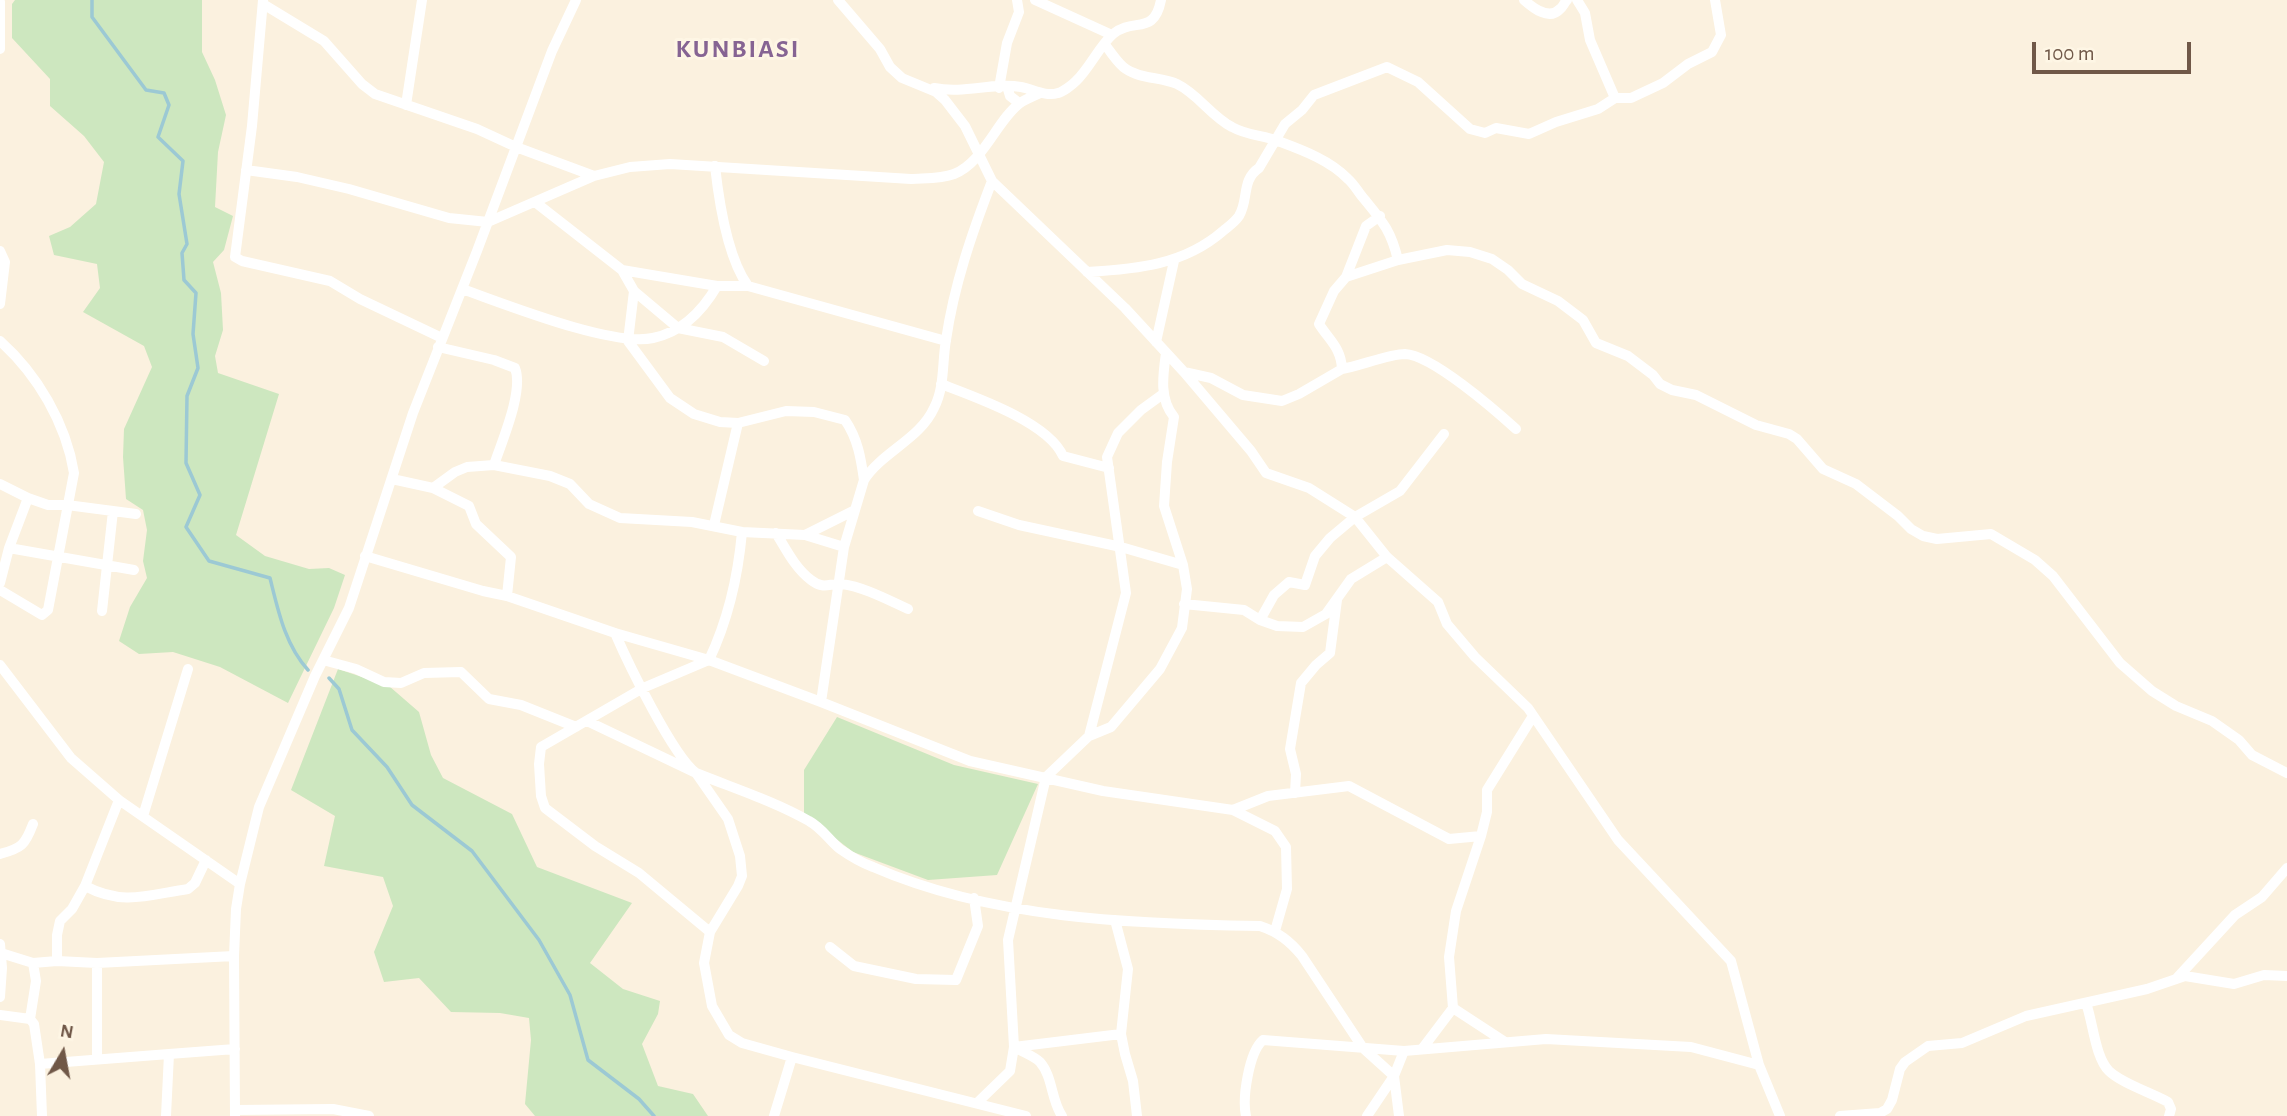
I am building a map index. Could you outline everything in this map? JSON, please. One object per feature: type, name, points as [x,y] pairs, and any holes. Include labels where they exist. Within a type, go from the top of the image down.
[{"type":"street","points":[[369,1116],[345,1110],[235,1113],[234,956],[240,884],[259,807],[323,660],[349,608],[412,413],[552,51],[576,0]]},
{"type":"street","points":[[838,0],[880,49],[890,67],[902,78],[925,87],[952,92],[1022,87],[1040,93],[1057,93],[1076,82],[1112,35],[1123,29],[1150,22],[1156,17],[1161,0]]},
{"type":"street","points":[[1017,0],[1019,12],[1007,43],[1003,87],[1019,103]]},
{"type":"street","points":[[1035,0],[1112,35]]},
{"type":"street","points":[[1524,0],[1535,10],[1549,15],[1559,11],[1567,0]]},
{"type":"street","points":[[1577,0],[1585,13],[1590,40],[1615,98]]},
{"type":"street","points":[[1087,272],[1128,269],[1174,261],[1198,250],[1236,220],[1243,207],[1247,180],[1252,172],[1259,168],[1285,124],[1302,110],[1314,95],[1387,67],[1418,82],[1470,130],[1485,133],[1496,128],[1529,134],[1598,109],[1615,98],[1631,98],[1663,83],[1688,64],[1712,52],[1721,34],[1715,0]]},
{"type":"street","points":[[0,2],[0,49]]},
{"type":"street","points":[[494,465],[513,407],[518,376],[515,368],[440,342],[330,281],[242,261],[235,257],[252,126],[263,2],[324,41],[368,89],[594,176]]},
{"type":"street","points":[[406,105],[419,3]]},
{"type":"street","points":[[1105,46],[1127,70],[1166,79],[1182,86],[1232,127],[1256,137],[1274,139],[1325,162],[1349,179],[1380,216],[1394,243],[1398,260]]},
{"type":"street","points":[[925,87],[945,100],[965,126],[992,181],[1125,308],[1184,372],[1251,451],[1266,473],[1309,488],[1355,517],[1387,556],[1438,602],[1447,624],[1533,716],[1618,840],[1731,961],[1759,1065],[1780,1116]]},
{"type":"street","points":[[246,170],[297,177],[349,189],[449,218],[488,222],[594,176],[630,167],[715,166],[921,178],[955,174],[979,154],[1019,103],[1040,93]]},
{"type":"street","points":[[715,166],[719,207],[740,275],[748,286]]},
{"type":"street","points":[[821,702],[841,584],[844,547],[864,480],[870,471],[914,434],[929,418],[935,406],[941,384],[946,341],[969,240],[992,181]]},
{"type":"street","points":[[535,202],[622,270],[634,291],[678,328],[723,337],[764,361]]},
{"type":"street","points":[[1342,369],[1337,347],[1319,324],[1334,291],[1346,277],[1366,226],[1380,216]]},
{"type":"street","points":[[1346,277],[1398,260],[1447,250],[1470,252],[1492,259],[1521,284],[1558,300],[1583,320],[1596,343],[1628,356],[1660,384],[1672,390],[1696,395],[1756,425],[1789,434],[1797,439],[1823,469],[1856,484],[1898,516],[1911,530],[1937,539],[1991,534],[2044,566],[2120,663],[2152,691],[2176,706],[2218,725],[2239,740],[2252,755],[2287,773]]},
{"type":"street","points":[[0,251],[5,262],[0,304]]},
{"type":"street","points":[[1156,342],[1174,261]]},
{"type":"street","points":[[622,270],[717,286],[748,286],[946,341]]},
{"type":"street","points":[[462,289],[548,319],[628,341],[654,338],[678,328],[695,317],[717,286]]},
{"type":"street","points":[[634,291],[628,341],[670,398],[694,414],[720,422],[738,423],[786,411],[814,411],[845,420],[853,431],[864,480]]},
{"type":"street","points":[[0,341],[15,354],[34,378],[52,409],[71,455],[74,473],[48,610],[42,615],[0,590]]},
{"type":"street","points":[[977,1103],[1010,1071],[1014,1047],[1008,940],[1046,777],[1089,736],[1111,727],[1160,669],[1182,628],[1186,589],[1183,565],[1164,506],[1174,417],[1163,394],[1166,353]]},
{"type":"street","points":[[1184,372],[1211,378],[1243,395],[1282,401],[1342,369],[1402,354],[1417,356],[1479,396],[1516,429]]},
{"type":"street","points":[[941,384],[984,400],[1041,430],[1058,443],[1063,456],[1109,468]]},
{"type":"street","points":[[1089,736],[1126,593],[1107,457],[1118,433],[1141,410],[1163,394]]},
{"type":"street","points":[[715,525],[738,423]]},
{"type":"street","points":[[1260,620],[1274,595],[1289,582],[1305,585],[1315,556],[1330,538],[1355,517],[1401,491],[1444,434]]},
{"type":"street","points":[[433,488],[467,467],[494,465],[550,476],[570,484],[589,504],[620,518],[641,517],[715,525],[742,532],[805,535],[844,547]]},
{"type":"street","points":[[392,479],[433,488],[469,506],[476,524],[511,557],[507,596]]},
{"type":"street","points":[[0,484],[48,505],[136,514]]},
{"type":"street","points":[[0,583],[9,548],[28,498]]},
{"type":"street","points":[[805,535],[855,510]]},
{"type":"street","points":[[102,611],[113,511]]},
{"type":"street","points":[[978,511],[1019,525],[1121,547],[1183,565]]},
{"type":"street","points":[[710,932],[639,873],[594,846],[545,808],[539,764],[541,747],[643,688],[709,660],[721,634],[731,596],[742,532]]},
{"type":"street","points":[[776,533],[795,564],[812,581],[827,587],[841,584],[877,595],[908,609]]},
{"type":"street","points":[[9,548],[134,569]]},
{"type":"street","points":[[366,556],[507,596],[615,633],[709,660],[970,761],[1102,791],[1233,810],[1275,831],[1286,847],[1287,889],[1275,932]]},
{"type":"street","points":[[1184,604],[1244,610],[1277,626],[1303,628],[1326,614],[1351,579],[1387,556]]},
{"type":"street","points":[[1295,793],[1296,774],[1290,749],[1301,683],[1330,653],[1337,599]]},
{"type":"street","points":[[615,633],[682,760],[696,773],[728,819],[740,856],[742,876],[710,932],[704,962],[712,1006],[729,1035],[742,1043],[792,1057],[1026,1116]]},
{"type":"street","points":[[323,660],[356,669],[384,682],[401,682],[424,673],[461,672],[489,699],[521,705],[576,727]]},
{"type":"street","points":[[0,666],[71,758],[119,800],[240,884]]},
{"type":"street","points":[[143,816],[188,669]]},
{"type":"street","points":[[1422,1049],[1453,1009],[1449,957],[1457,911],[1488,812],[1487,790],[1533,716]]},
{"type":"street","points":[[587,721],[696,773],[795,813],[823,830],[839,848],[870,866],[920,885],[1014,908],[1150,925],[1260,926],[1275,932],[1293,944],[1363,1048],[1394,1076],[1399,1116]]},
{"type":"street","points":[[1233,810],[1268,796],[1349,786],[1449,839],[1481,836]]},
{"type":"street","points":[[57,961],[60,921],[72,909],[85,886],[119,800]]},
{"type":"street","points":[[0,854],[16,850],[26,842],[33,824]]},
{"type":"street","points":[[85,886],[98,893],[121,899],[188,889],[195,883],[206,860]]},
{"type":"street","points":[[1840,1116],[1880,1113],[1887,1109],[1900,1069],[1905,1062],[1928,1046],[1962,1043],[2026,1016],[2163,985],[2177,978],[2235,915],[2262,897],[2287,868]]},
{"type":"street","points":[[830,947],[853,966],[916,979],[956,980],[978,926],[974,898]]},
{"type":"street","points":[[1115,920],[1128,969],[1121,1034],[1133,1081],[1137,1116]]},
{"type":"street","points":[[0,997],[1,948],[33,963],[234,956]]},
{"type":"street","points":[[97,962],[97,1058]]},
{"type":"street","points":[[33,963],[36,981],[30,1019],[36,1028],[42,1116]]},
{"type":"street","points":[[2177,978],[2191,977],[2234,984],[2263,975],[2287,976]]},
{"type":"street","points":[[2085,1003],[2092,1017],[2098,1050],[2108,1071],[2168,1102],[2171,1109],[2169,1116]]},
{"type":"street","points":[[1453,1009],[1506,1042]]},
{"type":"street","points":[[0,1015],[30,1019]]},
{"type":"street","points":[[1014,1047],[1121,1034]]},
{"type":"street","points":[[1245,1116],[1245,1090],[1256,1046],[1263,1040],[1404,1051],[1546,1039],[1691,1047],[1759,1065]]},
{"type":"street","points":[[1014,1047],[1040,1062],[1050,1082],[1056,1107],[1062,1116]]},
{"type":"street","points":[[40,1064],[235,1049]]},
{"type":"street","points":[[1367,1116],[1394,1076],[1404,1051]]},
{"type":"street","points":[[166,1116],[169,1054]]},
{"type":"street","points":[[774,1116],[792,1057]]},
{"type":"green space","points":[[15,0],[202,0],[202,52],[215,80],[226,115],[218,152],[215,207],[233,216],[224,250],[213,262],[221,293],[223,330],[215,356],[218,373],[279,394],[236,535],[265,556],[309,569],[329,568],[345,575],[334,608],[288,703],[220,667],[173,652],[139,654],[119,641],[130,607],[147,578],[143,561],[147,530],[143,510],[126,499],[124,429],[152,367],[144,346],[83,312],[100,288],[97,264],[54,255],[49,236],[70,227],[96,204],[104,162],[84,136],[50,106],[50,79],[12,38],[12,4]]},
{"type":"green space","points":[[338,669],[389,686],[419,712],[431,755],[443,778],[512,814],[537,867],[632,903],[590,963],[623,989],[660,1001],[658,1014],[642,1044],[658,1086],[693,1094],[708,1116],[535,1116],[525,1104],[531,1040],[529,1018],[500,1013],[451,1012],[419,978],[384,982],[374,952],[393,906],[383,877],[324,866],[335,816],[291,790]]},
{"type":"green space","points":[[837,717],[954,765],[1038,784],[997,875],[928,880],[853,852],[804,814],[804,770]]},
{"type":"waterway","points":[[92,0],[92,17],[146,90],[164,93],[169,105],[158,137],[183,161],[179,194],[187,244],[182,253],[184,280],[196,293],[193,334],[198,368],[187,396],[186,463],[200,495],[186,527],[209,561],[270,578],[288,638],[293,650],[308,670]]},
{"type":"waterway","points":[[329,678],[339,689],[352,730],[387,767],[412,805],[472,851],[539,940],[570,995],[588,1060],[639,1099],[654,1116]]},
{"type":"district","name":"KUNBIASI","points":[[738,49]]}]
